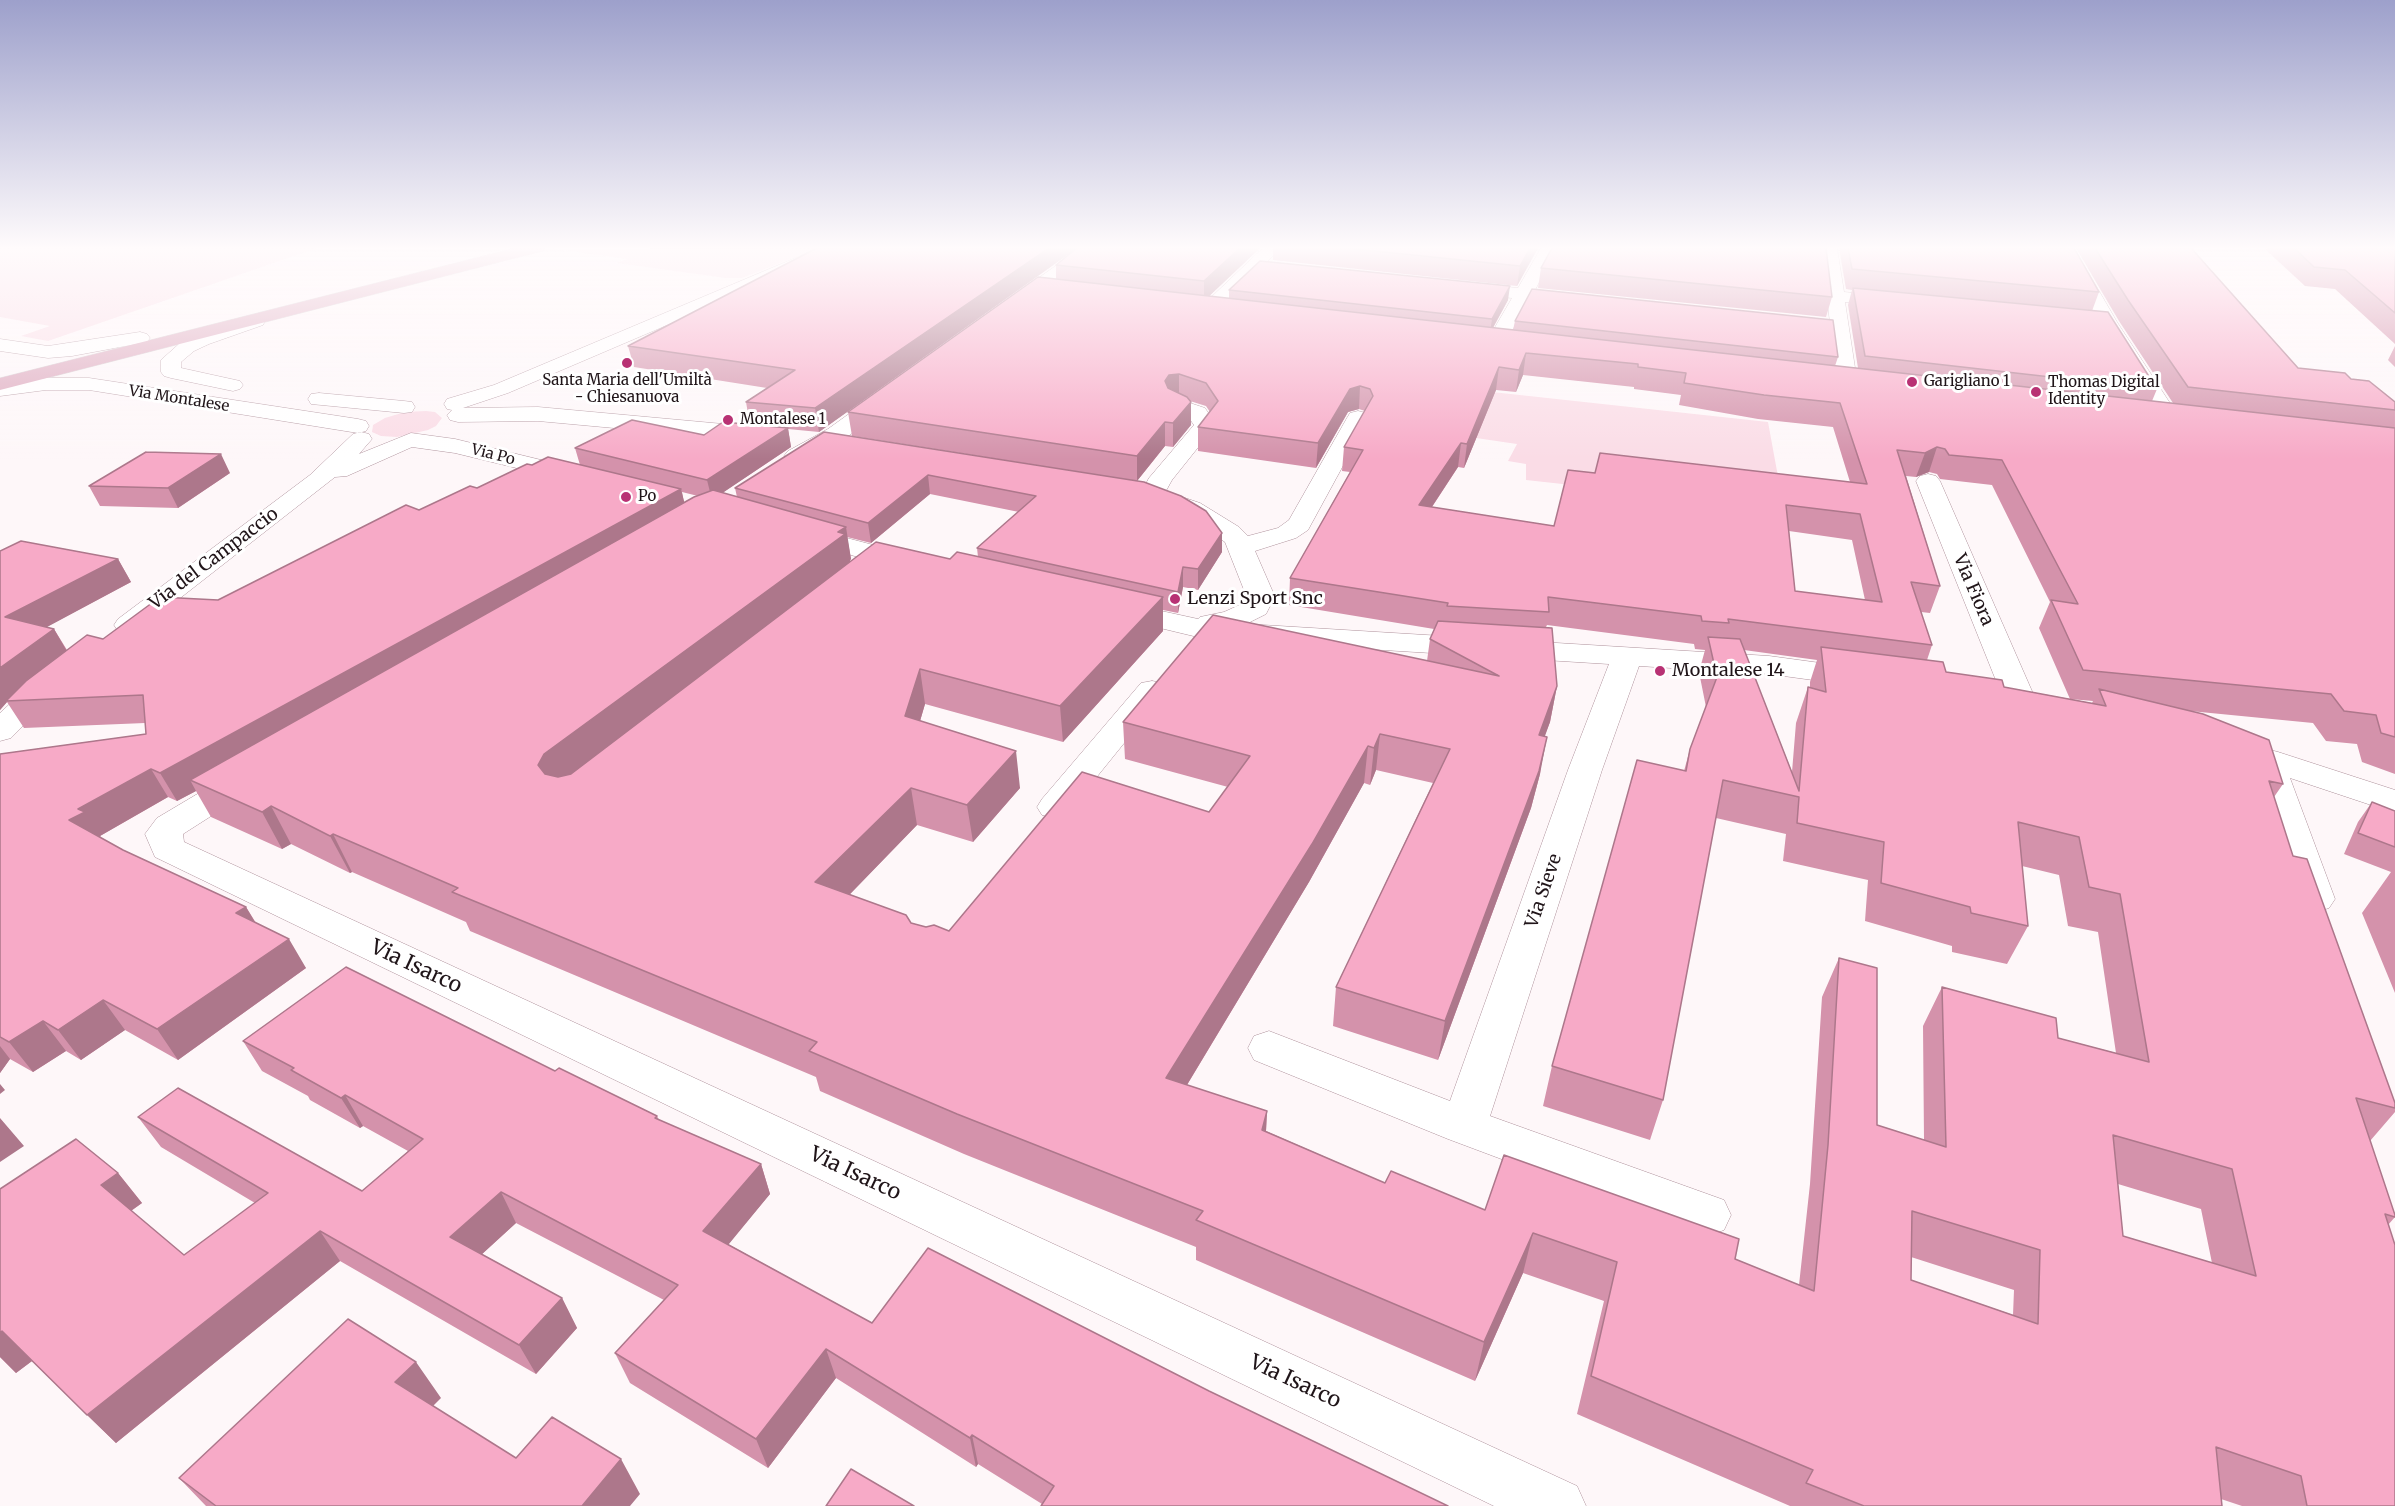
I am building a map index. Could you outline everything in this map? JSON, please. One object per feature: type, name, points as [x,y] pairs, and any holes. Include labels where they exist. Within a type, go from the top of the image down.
[{"type":"main road","points":[[2,379],[140,338],[219,318]]},
{"type":"main road","points":[[2,379],[77,365],[265,318]]},
{"type":"street","name":"Via Montalese","points":[[253,389],[179,375],[171,372],[171,360],[187,347],[265,318]]},
{"type":"street","points":[[441,408],[501,388],[668,318]]},
{"type":"street","points":[[1497,341],[1509,318]]},
{"type":"street","points":[[1838,318],[1847,381]]},
{"type":"street","points":[[2098,318],[2168,417]]},
{"type":"street","points":[[1816,324],[1839,327]]},
{"type":"street","points":[[0,345],[48,352],[140,338]]},
{"type":"street","points":[[1473,339],[1520,344]]},
{"type":"street","points":[[1824,378],[1869,383]]},
{"type":"street","name":"Via Montalese","points":[[2,379],[46,384],[89,384],[359,432],[380,442],[409,440],[449,427],[456,421],[441,408]]},
{"type":"street","points":[[775,470],[804,451],[826,441],[902,386]]},
{"type":"street","points":[[298,396],[404,407],[538,414],[861,446]]},
{"type":"street","points":[[1032,833],[1187,645],[1256,608],[1259,600],[1258,590],[1241,547],[1230,532],[1191,508],[1141,491],[1161,478],[1205,425],[1197,414],[1178,405]]},
{"type":"street","points":[[359,432],[376,415],[404,407]]},
{"type":"street","points":[[2145,414],[2190,419]]},
{"type":"street","points":[[1241,547],[1287,533],[1299,525],[1358,418]]},
{"type":"street","name":"Via del Campaccio","points":[[105,642],[318,480],[359,432]]},
{"type":"street","name":"Via del Campaccio","points":[[318,480],[409,440]]},
{"type":"street","name":"Via Po","points":[[409,440],[455,446],[592,480]]},
{"type":"street","name":"Via Fiora","points":[[1928,481],[2030,701],[1984,694]]},
{"type":"street","points":[[784,529],[883,557],[928,567]]},
{"type":"street","points":[[859,576],[883,557]]},
{"type":"street","points":[[1099,606],[1187,645],[1240,632],[1768,665],[1882,680]]},
{"type":"street","name":"Via Sieve","points":[[1464,1126],[1627,657]]},
{"type":"street","points":[[0,730],[31,699],[68,671]]},
{"type":"street","points":[[2210,745],[2266,759],[2395,801]]},
{"type":"street","points":[[2266,759],[2326,927]]},
{"type":"street","name":"Via Isarco","points":[[262,770],[191,811],[170,826],[163,834],[168,849],[1557,1506]]},
{"type":"street","points":[[1269,1048],[1464,1126],[1707,1215]]},
{"type":"shaded area","points":[[7,318],[114,318],[48,341],[21,336],[50,326]]},
{"type":"shaded area","points":[[1483,391],[1768,422],[1779,482],[1590,487],[1526,480],[1526,464],[1508,461],[1517,444],[1476,438],[1476,411]]},
{"type":"shaded area","points":[[405,412],[435,412],[442,418],[436,426],[428,430],[397,437],[381,436],[372,432],[373,425],[385,418]]},
{"type":"building","points":[[681,318],[946,318],[815,408],[746,402],[795,370],[628,346]]},
{"type":"building","points":[[980,318],[1409,318],[2395,428],[2395,737],[2381,733],[2376,715],[2344,711],[2331,694],[2083,670],[2051,600],[2078,604],[2002,460],[1949,455],[1945,449],[1937,447],[1925,453],[1897,450],[1940,586],[1911,582],[1932,645],[1728,619],[1729,623],[1702,621],[1701,616],[1548,597],[1549,612],[1447,606],[1448,603],[1290,578],[1363,450],[1344,447],[1373,396],[1370,389],[1360,386],[1350,389],[1318,443],[1198,427],[1218,401],[1206,383],[1179,374],[1169,375],[1165,381],[1168,388],[1187,397],[1191,402],[1173,423],[1165,422],[1137,456],[848,412]],"holes":[[[1526,353],[1638,364],[1638,367],[1686,373],[1684,383],[1840,403],[1867,484],[1600,453],[1595,473],[1568,470],[1554,526],[1419,505],[1461,443],[1467,444],[1499,367],[1519,370]],[[1786,505],[1860,514],[1882,602],[1795,591]]]},
{"type":"building","points":[[1516,318],[1833,320],[1838,357],[1515,321]]},
{"type":"building","points":[[1858,318],[2112,318],[2157,389],[1865,356]]},
{"type":"building","points":[[2141,318],[2254,318],[2298,368],[2345,373],[2351,379],[2369,381],[2395,402],[2395,410],[2188,387]]},
{"type":"building","points":[[632,420],[704,435],[723,422],[788,428],[707,480],[575,448]]},
{"type":"building","points":[[824,432],[1144,482],[1181,496],[1206,511],[1222,533],[1198,569],[1183,567],[1178,592],[977,548],[1036,496],[928,475],[868,523],[735,488]]},
{"type":"building","points":[[146,452],[221,454],[168,488],[89,486]]},
{"type":"building","points":[[548,457],[681,489],[160,773],[151,769],[78,809],[85,812],[69,820],[123,850],[246,907],[236,913],[289,939],[157,1029],[103,1000],[58,1030],[43,1021],[9,1042],[0,1037],[0,754],[146,734],[143,695],[6,701],[26,681],[87,635],[103,639],[160,597],[218,600],[406,505],[419,510],[470,486],[477,488],[527,464],[532,465]]},
{"type":"building","points":[[713,490],[846,527],[838,532],[845,534],[544,754],[538,765],[545,774],[558,777],[571,774],[876,542],[950,559],[957,552],[1163,597],[1060,706],[920,669],[905,716],[1016,751],[967,805],[911,788],[815,882],[906,915],[911,923],[926,927],[934,925],[949,931],[1082,772],[1209,812],[1250,756],[1123,722],[1213,615],[1499,676],[1430,639],[1438,621],[1552,628],[1557,686],[1539,735],[1547,737],[1539,771],[1445,1021],[1336,987],[1450,749],[1380,734],[1374,748],[1368,746],[1312,844],[1166,1078],[1267,1111],[1262,1130],[1385,1183],[1391,1171],[1485,1210],[1504,1155],[1739,1239],[1735,1259],[1814,1291],[1828,1145],[1839,958],[1877,968],[1877,1125],[1946,1147],[1942,987],[2056,1018],[2058,1038],[2149,1062],[2120,894],[2089,887],[2079,837],[2018,822],[2028,926],[1971,913],[1970,907],[1881,883],[1884,842],[1797,823],[1799,797],[1723,780],[1663,1100],[1552,1066],[1637,760],[1686,771],[1690,749],[1717,677],[1708,637],[1740,639],[1799,791],[1808,687],[1826,692],[1821,647],[1943,662],[1946,672],[2002,680],[2004,687],[2106,706],[2099,689],[2203,714],[2269,740],[2283,784],[2269,781],[2293,856],[2307,859],[2395,1103],[2395,1108],[2356,1098],[2395,1215],[2395,1217],[2385,1214],[2395,1245],[2395,1506],[2307,1506],[2301,1476],[2216,1447],[2222,1506],[1864,1506],[1806,1483],[1813,1470],[1591,1376],[1617,1262],[1533,1233],[1484,1342],[1196,1220],[1203,1211],[957,1114],[809,1051],[817,1042],[452,892],[458,888],[333,834],[330,836],[271,806],[262,812],[190,780],[694,497]],"holes":[[[2113,1135],[2232,1169],[2256,1276],[2123,1236]],[[1912,1211],[2040,1250],[2038,1324],[1911,1280]]]},
{"type":"building","points":[[21,541],[118,559],[5,617],[54,629],[0,668],[0,551]]},
{"type":"building","points":[[2372,802],[2395,811],[2395,847],[2358,833]]},
{"type":"building","points":[[346,967],[555,1071],[559,1068],[657,1116],[655,1118],[761,1164],[703,1231],[872,1323],[928,1248],[1209,1391],[1448,1506],[1041,1506],[1054,1486],[972,1435],[970,1438],[826,1349],[756,1439],[615,1353],[678,1285],[501,1192],[450,1237],[562,1298],[519,1345],[320,1231],[87,1415],[2,1331],[0,1333],[0,1189],[76,1139],[118,1173],[101,1185],[184,1255],[268,1193],[138,1117],[178,1088],[362,1191],[423,1139],[345,1095],[341,1098],[291,1070],[294,1068],[243,1041]]},
{"type":"building","points":[[348,1319],[416,1362],[395,1382],[516,1458],[552,1417],[621,1459],[582,1506],[216,1506],[179,1478]]},
{"type":"building","points":[[851,1469],[914,1506],[826,1506]]},
{"type":"place","name":"Santa Maria dell'Umiltà - Chiesanuova","points":[[627,363]]},
{"type":"place","name":"Garigliano 1","points":[[1912,382]]},
{"type":"place","name":"Thomas Digital Identity","points":[[2036,392]]},
{"type":"place","name":"Montalese 1","points":[[728,420]]},
{"type":"place","name":"Po","points":[[626,497]]},
{"type":"place","name":"Lenzi Sport Snc","points":[[1175,599]]},
{"type":"place","name":"Montalese 14","points":[[1660,671]]}]
